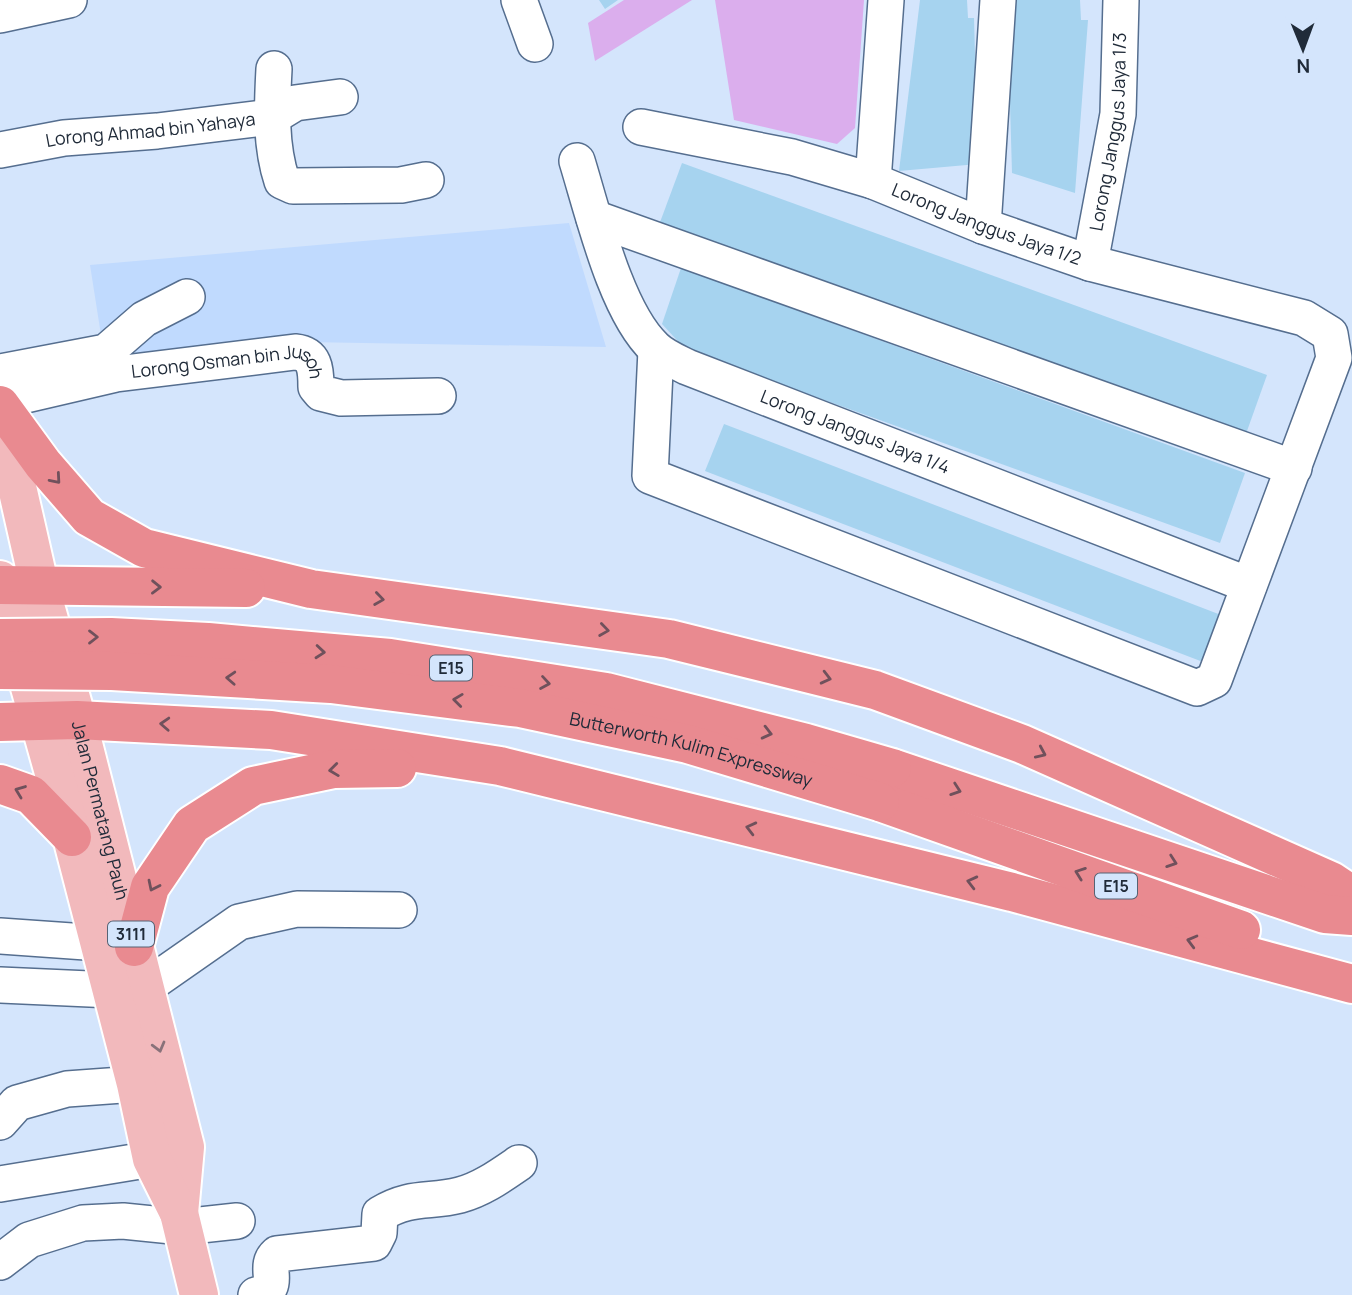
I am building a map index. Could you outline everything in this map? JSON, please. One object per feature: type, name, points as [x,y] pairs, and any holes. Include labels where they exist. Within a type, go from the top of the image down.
[{"type":"highway","points":[[0,403],[43,464],[89,517],[144,548],[311,589],[669,639],[875,690],[1022,744],[1331,881],[1352,895]]},
{"type":"highway","points":[[0,583],[311,589]]},
{"type":"highway","name":"Butterworth Kulim Expressway","points":[[0,638],[111,637],[208,642],[390,659],[606,692],[806,743],[886,785],[1352,970]]},
{"type":"highway","name":"Butterworth Kulim Expressway","points":[[0,670],[112,671],[331,684],[520,708],[886,785],[1325,914],[1352,916]]},
{"type":"highway","points":[[0,722],[59,720],[271,730],[500,766],[1012,892],[1352,984]]},
{"type":"highway","points":[[117,945],[150,887],[192,825],[253,786],[334,769],[500,766]]},
{"type":"highway","points":[[0,784],[31,795],[72,837]]},
{"type":"main road","name":"Jalan Permatang Pauh","points":[[0,412],[39,584],[59,720],[72,837],[117,945]]},
{"type":"main road","name":"Jalan Permatang Pauh","points":[[0,583],[59,720],[168,1153],[199,1295]]},
{"type":"main road","name":"Jalan Permatang Pauh","points":[[128,990],[136,1084],[168,1153]]},
{"type":"street","points":[[0,15],[69,0]]},
{"type":"street","points":[[519,0],[535,44]]},
{"type":"street","points":[[873,181],[886,0]]},
{"type":"street","points":[[983,226],[998,0]]},
{"type":"street","name":"Lorong Janggus Jaya 1/3","points":[[1090,263],[1118,114],[1121,0]]},
{"type":"street","points":[[274,69],[272,117],[282,181],[293,186],[380,186],[426,180]]},
{"type":"street","name":"Lorong Ahmad bin Yahaya","points":[[0,150],[64,138],[157,131],[272,117],[295,103],[340,97]]},
{"type":"street","name":"Lorong Janggus Jaya 1/2","points":[[641,127],[792,157],[873,181],[983,226],[1090,263],[1304,318],[1330,334],[1334,358],[1294,468]]},
{"type":"street","name":"Lorong Janggus Jaya 1/4","points":[[577,161],[624,303],[637,327],[656,350],[687,368],[1249,585]]},
{"type":"street","points":[[594,218],[1294,468],[1214,680],[1197,688],[650,476],[656,350]]},
{"type":"street","points":[[0,372],[106,352],[144,319],[187,297]]},
{"type":"street","name":"Lorong Osman bin Jusoh","points":[[0,403],[116,374],[295,352],[302,353],[313,362],[316,387],[328,396],[438,396]]},
{"type":"street","points":[[0,985],[128,990],[239,922],[297,909],[399,910]]},
{"type":"street","points":[[0,936],[117,945]]},
{"type":"street","points":[[0,1122],[17,1103],[67,1089],[136,1084]]},
{"type":"street","points":[[0,1184],[168,1153]]},
{"type":"street","points":[[256,1295],[267,1292],[270,1287],[272,1263],[277,1254],[374,1243],[379,1233],[380,1214],[397,1204],[459,1195],[487,1185],[519,1163]]},
{"type":"street","points":[[0,1262],[29,1240],[83,1223],[237,1221]]},
{"type":"shaded area","points":[[624,0],[692,0],[595,61],[588,23]]},
{"type":"shaded area","points":[[715,0],[864,0],[855,128],[837,144],[734,120]]},
{"type":"shaded area","points":[[569,223],[606,347],[305,342],[106,367],[90,265]]},
{"type":"building","points":[[599,0],[618,0],[605,9]]},
{"type":"building","points":[[920,0],[967,0],[968,18],[974,18],[978,164],[899,171]]},
{"type":"building","points":[[1007,0],[1080,0],[1081,20],[1088,20],[1075,193],[1012,173]]},
{"type":"building","points":[[682,163],[1267,375],[1242,445],[656,233]]},
{"type":"building","points":[[681,268],[1245,473],[1220,543],[686,350],[662,324]]},
{"type":"building","points":[[724,424],[1221,615],[1203,662],[705,471]]}]
